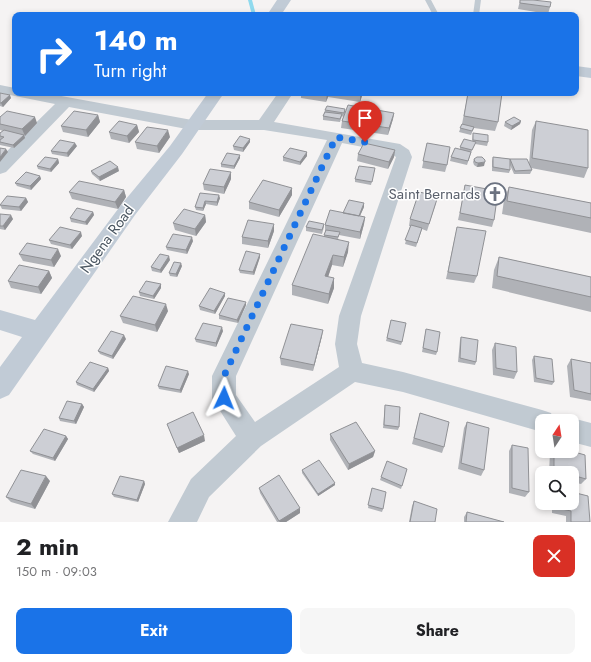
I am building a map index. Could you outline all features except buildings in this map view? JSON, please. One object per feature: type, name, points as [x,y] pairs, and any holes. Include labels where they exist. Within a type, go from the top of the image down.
[{"type":"street","points":[[276,12],[284,0]]},
{"type":"street","points":[[579,71],[591,73]]},
{"type":"street","points":[[0,89],[12,91]]},
{"type":"street","points":[[36,96],[192,125],[264,125],[394,148],[400,151],[404,157],[350,316],[346,344],[352,371]]},
{"type":"street","name":"Ngena Road","points":[[0,387],[128,210],[176,150],[192,125],[214,96]]},
{"type":"street","points":[[264,125],[284,96]]},
{"type":"street","points":[[0,168],[65,102]]},
{"type":"street","points":[[252,438],[224,398],[224,376],[336,137]]},
{"type":"street","points":[[0,320],[40,332]]},
{"type":"street","points":[[182,522],[200,488],[252,438],[352,371],[403,382],[535,419]]},
{"type":"street","points":[[579,432],[591,435]]},
{"type":"lane","points":[[428,0],[434,12]]},
{"type":"lane","points":[[477,12],[478,0]]},
{"type":"waterway","points":[[250,0],[253,12]]},
{"type":"place","name":"Saint Bernards","points":[[495,194]]},
{"type":"route","points":[[224,398],[224,376],[336,137],[365,142]]}]
